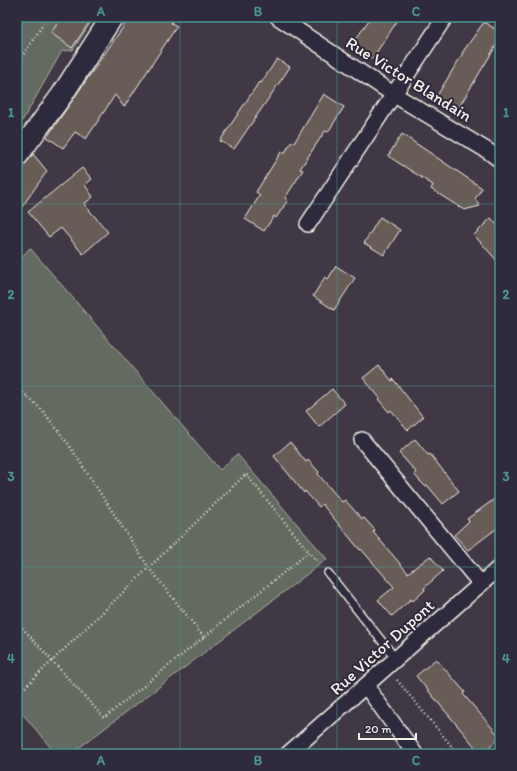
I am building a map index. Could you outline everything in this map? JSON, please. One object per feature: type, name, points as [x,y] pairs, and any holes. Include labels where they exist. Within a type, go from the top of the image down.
[{"type":"street","points":[[17,156],[62,95],[112,17]]},
{"type":"street","name":"Rue Victor Blandain","points":[[278,17],[393,94],[500,160]]},
{"type":"street","points":[[308,224],[445,17]]},
{"type":"street","points":[[362,440],[481,584]]},
{"type":"street","name":"Rue Victor Dupont","points":[[288,754],[392,664],[500,567]]},
{"type":"street","points":[[366,686],[415,754]]},
{"type":"lane","points":[[328,574],[392,664]]},
{"type":"path","points":[[17,64],[48,17]]},
{"type":"path","points":[[17,387],[43,411],[69,445],[149,568],[204,637]]},
{"type":"path","points":[[24,687],[246,474],[328,574]]},
{"type":"path","points":[[17,622],[104,718],[309,552]]},
{"type":"path","points":[[392,664],[458,754]]},
{"type":"green space","points":[[17,17],[94,17],[73,50],[62,51],[17,130]]},
{"type":"green space","points":[[30,248],[220,470],[237,454],[327,559],[71,754],[56,754],[17,707],[17,262]]},
{"type":"building","points":[[62,17],[93,17],[72,48],[51,33]]},
{"type":"building","points":[[130,17],[175,17],[171,23],[177,26],[124,107],[115,95],[86,139],[75,132],[63,148],[47,137]]},
{"type":"building","points":[[371,17],[400,17],[372,59],[352,45]]},
{"type":"building","points":[[484,22],[500,32],[500,39],[456,112],[435,99],[462,53]]},
{"type":"building","points":[[277,59],[290,67],[234,149],[220,141],[259,82],[261,83]]},
{"type":"building","points":[[324,94],[344,107],[328,132],[325,131],[300,169],[303,170],[285,198],[288,200],[276,218],[274,216],[264,231],[245,219],[260,195],[256,192],[281,152],[284,154],[292,141],[294,143]]},
{"type":"building","points":[[402,134],[482,188],[475,199],[480,206],[464,210],[431,189],[433,185],[388,156]]},
{"type":"building","points":[[33,154],[47,171],[17,214],[17,173]]},
{"type":"building","points":[[82,168],[92,179],[85,185],[93,197],[84,204],[108,232],[83,254],[61,228],[49,237],[28,212]]},
{"type":"building","points":[[380,217],[400,230],[384,255],[364,243]]},
{"type":"building","points":[[491,218],[500,228],[500,264],[474,235]]},
{"type":"building","points":[[336,266],[355,278],[334,310],[313,296],[325,277],[328,279]]},
{"type":"building","points":[[379,365],[392,381],[393,379],[423,417],[408,430],[391,410],[389,412],[378,399],[380,398],[363,378]]},
{"type":"building","points":[[332,389],[345,404],[319,427],[306,411]]},
{"type":"building","points":[[415,439],[428,455],[430,454],[459,491],[443,504],[427,485],[425,486],[419,480],[414,474],[416,472],[399,453]]},
{"type":"building","points":[[290,442],[306,462],[308,460],[319,472],[318,474],[342,502],[345,500],[362,519],[364,518],[375,530],[373,532],[408,573],[430,556],[443,571],[424,588],[425,590],[413,601],[411,599],[392,616],[378,600],[394,587],[361,549],[360,550],[322,504],[319,507],[305,491],[304,493],[274,456]]},
{"type":"building","points":[[500,495],[500,526],[468,550],[454,535],[469,521],[467,519]]},
{"type":"building","points":[[436,659],[465,692],[463,694],[500,737],[481,754],[416,676]]}]
